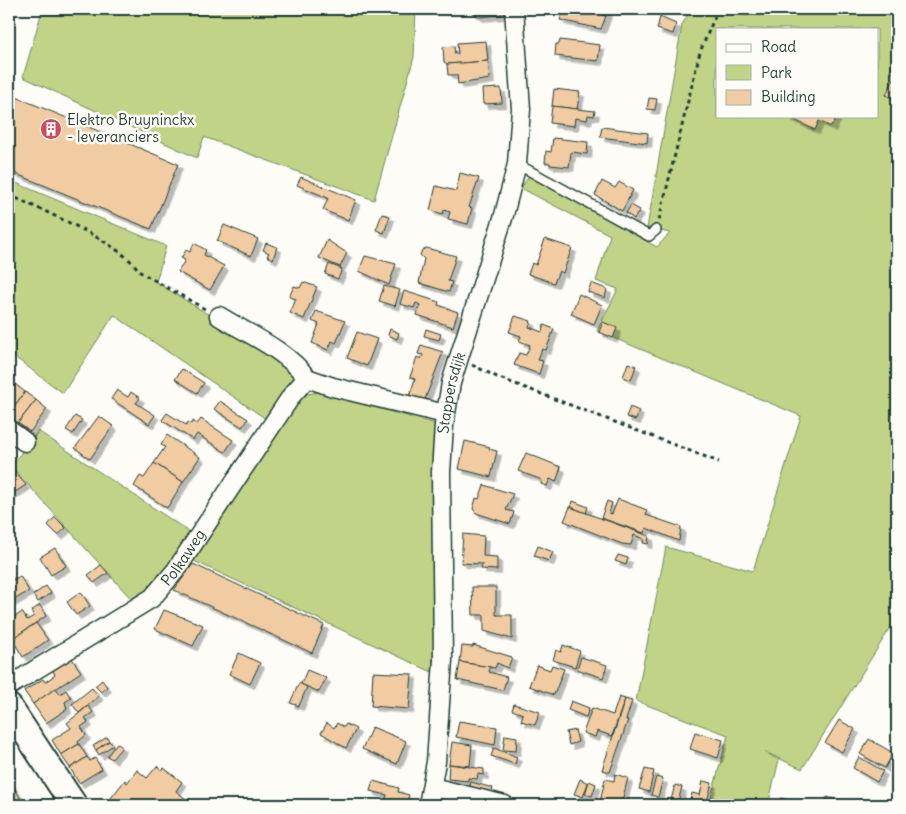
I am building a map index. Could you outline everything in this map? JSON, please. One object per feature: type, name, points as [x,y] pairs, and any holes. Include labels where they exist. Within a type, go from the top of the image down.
[{"type":"main road","points":[[9,707],[74,805]]},
{"type":"street","name":"Stappersdijk","points":[[428,805],[439,736],[443,660],[442,472],[445,414],[458,358],[504,215],[517,164],[521,109],[514,9]]},
{"type":"street","points":[[219,316],[288,359],[299,367],[307,378],[333,387],[445,414]]},
{"type":"street","name":"Polkaweg","points":[[9,686],[152,598],[176,570],[292,395],[307,378]]},
{"type":"street","points":[[9,430],[25,442]]},
{"type":"street","points":[[432,787],[505,805]]},
{"type":"lane","points":[[517,164],[649,236],[656,230]]},
{"type":"path","points":[[656,230],[700,52],[718,9]]},
{"type":"path","points":[[9,195],[117,249],[134,263],[140,272],[219,316]]},
{"type":"path","points":[[458,358],[497,377],[719,462]]},
{"type":"green space","points":[[36,9],[416,9],[414,57],[374,200],[204,137],[197,158],[23,77],[42,11]]},
{"type":"green space","points":[[691,9],[897,9],[897,617],[802,769],[765,752],[779,760],[768,805],[709,805],[728,735],[636,701],[666,547],[753,571],[801,416],[597,331],[618,289],[596,281],[610,235],[521,188],[529,176],[657,247],[670,233],[647,228],[682,25]]},
{"type":"green space","points":[[9,180],[166,246],[156,282],[291,366],[297,377],[269,421],[114,315],[63,393],[9,353]]},
{"type":"green space","points":[[319,392],[436,424],[436,617],[432,672],[194,561],[297,402],[307,394]]},
{"type":"green space","points":[[38,431],[194,535],[172,566],[135,603],[11,466]]},
{"type":"building","points":[[473,9],[501,9],[501,15],[479,17],[473,13]]},
{"type":"building","points":[[564,9],[582,9],[606,16],[601,29],[560,20]]},
{"type":"building","points":[[582,9],[608,9],[606,16]]},
{"type":"building","points":[[660,17],[676,24],[673,34],[657,29]]},
{"type":"building","points":[[560,40],[600,45],[598,61],[555,56],[556,44],[559,44]]},
{"type":"building","points":[[486,41],[488,61],[447,64],[444,62],[443,47],[454,46],[455,54],[458,54],[457,43]]},
{"type":"building","points":[[896,59],[897,100],[886,95],[896,74],[890,71]]},
{"type":"building","points":[[488,61],[490,79],[458,84],[457,75],[448,75],[447,64]]},
{"type":"building","points":[[501,88],[502,103],[483,104],[482,89]]},
{"type":"building","points":[[554,89],[580,92],[577,109],[552,106]]},
{"type":"building","name":"Elektro Bruyninckx - leveranciers","points":[[9,94],[178,164],[151,229],[9,171]]},
{"type":"building","points":[[649,98],[657,99],[655,110],[647,109]]},
{"type":"building","points":[[552,106],[595,111],[594,116],[588,115],[587,120],[575,118],[574,126],[550,123]]},
{"type":"building","points":[[791,118],[836,118],[831,127],[819,121],[815,130]]},
{"type":"building","points":[[602,127],[648,133],[647,143],[600,137]]},
{"type":"building","points":[[553,138],[588,142],[587,154],[571,152],[569,167],[545,163],[546,151],[551,152]]},
{"type":"building","points":[[460,173],[479,178],[469,207],[472,208],[468,224],[448,219],[450,212],[444,210],[443,214],[430,210],[436,186],[456,191]]},
{"type":"building","points":[[301,177],[356,200],[348,220],[323,210],[328,198],[297,185]]},
{"type":"building","points":[[602,181],[615,188],[619,182],[633,190],[622,211],[595,195]]},
{"type":"building","points":[[631,205],[640,210],[634,219],[626,213]]},
{"type":"building","points":[[382,214],[390,216],[384,233],[376,230]]},
{"type":"building","points":[[224,225],[258,239],[251,256],[217,241]]},
{"type":"building","points":[[545,239],[572,248],[563,273],[559,271],[554,283],[528,274],[532,263],[536,265]]},
{"type":"building","points":[[327,240],[347,253],[340,267],[319,258]]},
{"type":"building","points":[[194,243],[206,250],[204,255],[224,266],[210,290],[178,272],[185,260],[181,258],[186,250],[190,252]]},
{"type":"building","points":[[266,243],[277,247],[273,259],[267,256],[269,253],[263,250]]},
{"type":"building","points":[[426,248],[456,256],[448,281],[452,282],[449,292],[419,283],[424,259],[420,255],[422,250]]},
{"type":"building","points":[[365,256],[396,264],[389,285],[359,271]]},
{"type":"building","points":[[329,264],[342,269],[338,279],[325,274]]},
{"type":"building","points":[[303,282],[317,287],[304,319],[290,313],[296,299],[289,297],[294,286],[300,288]]},
{"type":"building","points":[[591,283],[607,289],[605,298],[588,292]]},
{"type":"building","points":[[384,286],[400,290],[395,306],[379,301]]},
{"type":"building","points":[[404,291],[439,302],[438,305],[458,312],[453,327],[417,315],[420,305],[416,303],[414,308],[400,304]]},
{"type":"building","points":[[579,294],[602,305],[594,324],[571,314]]},
{"type":"building","points":[[316,311],[345,321],[336,343],[332,341],[328,350],[312,343],[319,324],[312,321]]},
{"type":"building","points":[[515,316],[531,321],[529,327],[542,332],[544,325],[554,329],[546,350],[542,349],[538,360],[543,361],[539,374],[514,365],[519,353],[526,355],[530,345],[519,341],[521,336],[509,332]]},
{"type":"building","points":[[603,322],[617,328],[613,338],[599,332]]},
{"type":"building","points":[[390,329],[399,333],[397,339],[388,335]]},
{"type":"building","points":[[426,329],[441,334],[439,340],[424,336]]},
{"type":"building","points":[[357,332],[377,339],[367,366],[347,358]]},
{"type":"building","points":[[421,345],[443,352],[424,402],[409,397],[415,379],[410,377],[417,357],[421,359],[423,355],[418,354]]},
{"type":"building","points":[[628,363],[636,366],[631,380],[623,377]]},
{"type":"building","points":[[182,369],[204,383],[197,393],[175,379]]},
{"type":"building","points":[[14,383],[25,392],[9,413],[9,390]]},
{"type":"building","points":[[117,390],[128,397],[131,392],[140,398],[136,403],[155,415],[149,424],[111,399]]},
{"type":"building","points":[[25,392],[36,400],[18,423],[9,416],[9,413]]},
{"type":"building","points":[[36,400],[47,409],[30,432],[18,423]]},
{"type":"building","points":[[220,401],[248,419],[242,427],[214,409]]},
{"type":"building","points":[[630,407],[639,411],[636,420],[626,417]]},
{"type":"building","points":[[167,413],[186,425],[188,422],[191,424],[193,421],[197,424],[201,419],[233,440],[225,452],[197,434],[193,440],[162,420]]},
{"type":"building","points":[[75,416],[82,420],[73,434],[66,430]]},
{"type":"building","points":[[99,416],[113,426],[90,459],[75,448]]},
{"type":"building","points":[[167,435],[200,457],[183,482],[154,463],[165,447],[161,445]]},
{"type":"building","points":[[465,441],[490,447],[489,449],[497,451],[491,477],[459,469]]},
{"type":"building","points":[[526,453],[561,467],[556,482],[550,479],[547,486],[541,484],[542,480],[518,471]]},
{"type":"building","points":[[154,463],[183,482],[167,508],[134,486],[140,476],[144,478]]},
{"type":"building","points":[[12,469],[26,485],[9,496],[9,473]]},
{"type":"building","points":[[484,485],[513,494],[506,510],[514,512],[510,524],[476,513],[473,509],[476,498],[479,499]]},
{"type":"building","points":[[618,499],[647,510],[646,515],[681,527],[679,541],[646,528],[644,533],[601,518],[607,501],[612,503],[609,513],[612,514]]},
{"type":"building","points":[[573,501],[588,507],[586,513],[571,507]]},
{"type":"building","points":[[570,507],[649,536],[648,544],[643,543],[644,539],[634,535],[631,545],[622,544],[564,521]]},
{"type":"building","points":[[55,517],[66,528],[58,535],[48,525]]},
{"type":"building","points":[[463,534],[484,536],[483,556],[497,557],[497,570],[481,569],[482,564],[461,563]]},
{"type":"building","points":[[538,546],[553,552],[549,561],[534,556]]},
{"type":"building","points":[[55,548],[66,566],[51,575],[40,557]]},
{"type":"building","points":[[618,555],[628,558],[626,565],[615,561]]},
{"type":"building","points":[[193,564],[324,625],[312,653],[174,590]]},
{"type":"building","points":[[101,565],[108,573],[94,583],[88,575]]},
{"type":"building","points":[[9,572],[13,580],[20,576],[29,591],[9,603]]},
{"type":"building","points":[[46,586],[51,593],[38,602],[33,595]]},
{"type":"building","points":[[472,587],[496,587],[496,615],[512,615],[512,639],[484,631],[484,615],[473,615]]},
{"type":"building","points":[[81,592],[90,606],[76,615],[67,602]]},
{"type":"building","points":[[40,605],[46,616],[12,639],[9,635],[9,621],[22,612],[27,620],[34,616],[31,611]]},
{"type":"building","points":[[164,610],[203,625],[193,646],[155,629]]},
{"type":"building","points":[[36,623],[48,640],[23,657],[12,639]]},
{"type":"building","points":[[473,645],[512,657],[508,668],[497,663],[495,668],[460,662],[462,646],[473,647]]},
{"type":"building","points":[[563,645],[580,651],[575,667],[553,660],[556,650],[561,652]]},
{"type":"building","points":[[239,653],[260,663],[250,684],[229,674]]},
{"type":"building","points":[[71,657],[81,672],[33,704],[24,691],[43,679],[45,682],[55,675],[52,669]]},
{"type":"building","points":[[581,657],[607,665],[603,678],[577,669]]},
{"type":"building","points":[[460,662],[490,667],[489,672],[507,677],[503,690],[457,680]]},
{"type":"building","points":[[537,665],[550,670],[552,665],[564,669],[554,695],[529,686]]},
{"type":"building","points":[[307,670],[326,678],[319,692],[301,684]]},
{"type":"building","points":[[373,672],[412,674],[409,709],[371,706]]},
{"type":"building","points":[[102,680],[107,687],[101,692],[95,686]]},
{"type":"building","points":[[299,683],[307,687],[299,706],[290,703]]},
{"type":"building","points":[[56,688],[60,694],[66,690],[71,698],[65,702],[67,709],[46,723],[33,704]]},
{"type":"building","points":[[92,688],[99,696],[79,713],[72,704]]},
{"type":"building","points":[[619,697],[625,699],[612,736],[597,731],[595,737],[583,733],[592,708],[613,715]]},
{"type":"building","points":[[625,699],[632,701],[626,720],[628,720],[610,772],[602,770]]},
{"type":"building","points":[[571,701],[589,708],[586,717],[568,710]]},
{"type":"building","points":[[514,704],[540,712],[535,725],[521,721],[523,714],[512,710]]},
{"type":"building","points":[[88,706],[93,712],[85,718],[88,722],[81,727],[86,735],[78,742],[79,744],[61,755],[52,740],[71,728],[67,723]]},
{"type":"building","points":[[839,720],[855,729],[842,752],[825,743]]},
{"type":"building","points":[[459,721],[497,727],[495,745],[456,737]]},
{"type":"building","points":[[327,723],[334,728],[337,723],[344,727],[346,724],[356,729],[346,748],[321,733]]},
{"type":"building","points":[[372,727],[406,741],[397,764],[362,749]]},
{"type":"building","points":[[575,730],[578,742],[569,745],[566,732]]},
{"type":"building","points":[[695,732],[723,740],[718,758],[690,749]]},
{"type":"building","points":[[505,735],[517,737],[516,751],[503,750]]},
{"type":"building","points":[[107,737],[109,741],[96,750],[93,746]]},
{"type":"building","points":[[869,739],[893,753],[885,768],[860,754]]},
{"type":"building","points":[[109,741],[113,745],[99,755],[96,750]]},
{"type":"building","points":[[452,742],[472,745],[470,766],[449,764]]},
{"type":"building","points":[[117,743],[122,747],[112,759],[107,756]]},
{"type":"building","points":[[79,744],[87,757],[70,768],[61,755]]},
{"type":"building","points":[[494,748],[517,757],[515,764],[491,756]]},
{"type":"building","points":[[87,757],[90,761],[95,758],[102,769],[79,783],[70,768]]},
{"type":"building","points":[[859,757],[883,771],[877,782],[853,768]]},
{"type":"building","points":[[449,764],[484,769],[484,775],[478,774],[477,779],[468,778],[468,781],[448,779]]},
{"type":"building","points":[[157,766],[162,770],[164,768],[182,782],[176,791],[186,799],[181,805],[120,805],[111,798],[125,780],[127,783],[137,770],[147,778]]},
{"type":"building","points":[[645,769],[654,771],[649,792],[639,789]]},
{"type":"building","points":[[615,774],[628,778],[621,805],[600,802],[605,779],[614,781]]},
{"type":"building","points":[[656,777],[663,779],[658,797],[651,795]]},
{"type":"building","points":[[580,779],[588,783],[583,797],[574,794]]},
{"type":"building","points":[[9,780],[21,799],[11,805],[9,805]]},
{"type":"building","points":[[373,781],[399,788],[398,792],[409,795],[406,805],[384,805],[387,795],[370,791]]},
{"type":"building","points":[[589,781],[596,784],[592,796],[585,794]]},
{"type":"building","points":[[703,781],[712,783],[706,805],[689,805],[692,793],[700,795]]},
{"type":"building","points":[[471,782],[493,788],[491,795],[469,789]]},
{"type":"building","points":[[675,785],[682,787],[678,802],[671,800]]},
{"type":"building","points":[[827,797],[852,804],[825,805]]},
{"type":"building","points":[[781,798],[804,805],[779,805]]},
{"type":"place","name":"Elektro Bruyninckx - leveranciers","points":[[51,129]]}]
